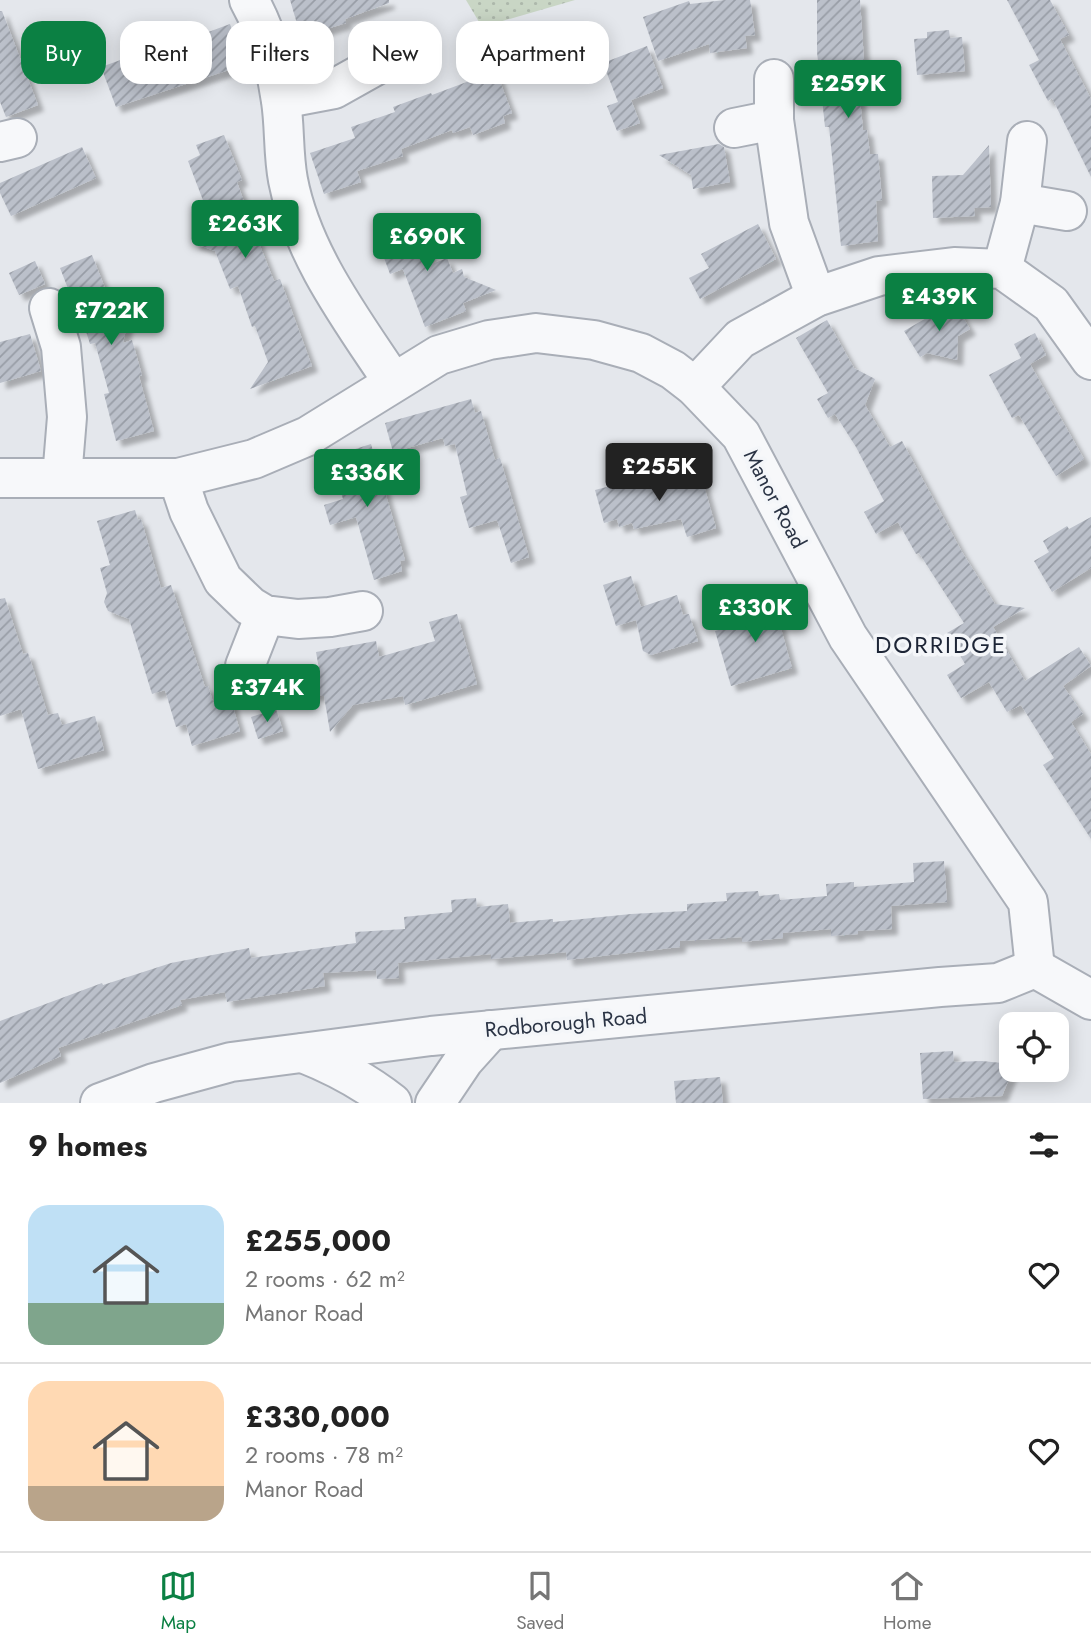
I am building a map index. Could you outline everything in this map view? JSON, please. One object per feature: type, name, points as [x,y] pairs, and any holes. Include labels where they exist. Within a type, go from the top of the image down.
[{"type":"street","points":[[249,0],[267,39],[281,99],[288,180],[304,235],[350,317],[393,382]]},
{"type":"street","points":[[774,79],[774,120],[789,223],[816,298]]},
{"type":"street","points":[[281,99],[334,89],[348,81]]},
{"type":"street","points":[[734,128],[774,120]]},
{"type":"street","points":[[1002,270],[1020,203],[1027,141]]},
{"type":"street","points":[[1020,203],[1067,211]]},
{"type":"street","points":[[695,387],[740,339],[816,298],[879,275],[954,267],[1002,270],[1051,304],[1091,360]]},
{"type":"street","points":[[49,308],[61,346],[67,417],[62,478]]},
{"type":"street","name":"Manor Road","points":[[0,478],[178,478],[254,459],[308,436],[439,355],[489,340],[536,333],[594,340],[640,353],[673,370],[695,387],[741,435],[848,637],[1028,902],[1035,968]]},
{"type":"street","points":[[178,478],[189,511],[223,580],[250,606],[265,615],[299,619],[363,611]]},
{"type":"street","points":[[245,666],[265,615]]},
{"type":"street","points":[[1035,968],[1091,1000]]},
{"type":"street","name":"Rodborough Road","points":[[100,1103],[154,1083],[231,1062],[491,1030],[940,987],[998,984],[1035,968]]},
{"type":"street","points":[[435,1103],[464,1060],[491,1030]]},
{"type":"street","points":[[301,1053],[337,1067],[369,1085],[392,1103]]},
{"type":"green space","points":[[466,0],[575,0],[503,21],[478,21]]},
{"type":"building","points":[[290,0],[389,0],[389,3],[345,19],[346,23],[334,27],[334,21],[296,21]]},
{"type":"building","points":[[750,0],[755,35],[745,36],[747,48],[710,53],[709,44],[658,61],[643,17],[689,1],[690,4]]},
{"type":"building","points":[[817,0],[860,0],[865,76],[858,77],[863,130],[867,130],[870,154],[878,154],[882,200],[876,201],[878,241],[841,246],[829,127],[825,127],[817,52]]},
{"type":"building","points":[[1007,0],[1050,0],[1069,35],[1060,39],[1091,99],[1091,177],[1052,98],[1048,101],[1029,65],[1039,60]]},
{"type":"building","points":[[2,11],[21,61],[21,84],[30,84],[38,105],[6,117],[0,102]]},
{"type":"building","points":[[226,25],[226,71],[212,76],[212,31]]},
{"type":"building","points":[[949,30],[950,38],[962,37],[965,71],[917,75],[914,39],[927,38],[927,32]]},
{"type":"building","points":[[647,46],[663,88],[631,100],[640,123],[617,131],[607,106],[618,102],[609,79],[609,61]]},
{"type":"building","points":[[120,60],[120,84],[186,84],[116,107],[106,80],[106,65]]},
{"type":"building","points":[[461,84],[501,84],[512,113],[503,116],[505,123],[473,135],[470,127],[453,133],[452,130],[401,149],[403,156],[357,171],[361,182],[324,194],[310,153],[355,138],[351,127],[395,112],[393,107],[431,93],[432,95]]},
{"type":"building","points":[[224,135],[242,180],[237,182],[255,233],[274,281],[280,279],[312,366],[250,389],[268,362],[255,326],[252,327],[238,286],[230,289],[215,251],[193,243],[203,218],[199,205],[204,203],[188,161],[200,155],[196,145]]},
{"type":"building","points":[[719,144],[724,147],[730,182],[693,189],[691,175],[659,155]]},
{"type":"building","points":[[989,145],[991,207],[974,208],[975,216],[933,218],[932,176],[963,175]]},
{"type":"building","points":[[82,147],[96,178],[11,216],[0,193],[0,183]]},
{"type":"building","points":[[414,216],[432,264],[447,258],[453,273],[462,269],[464,277],[496,290],[463,303],[466,311],[425,327],[403,269],[390,274],[374,231]]},
{"type":"building","points":[[758,224],[776,259],[700,299],[689,278],[709,268],[701,254]]},
{"type":"building","points":[[92,255],[110,301],[134,293],[123,343],[132,340],[154,431],[116,441],[104,394],[109,393],[95,343],[90,344],[77,303],[74,304],[60,268]]},
{"type":"building","points":[[35,261],[45,284],[19,295],[9,273]]},
{"type":"building","points":[[954,302],[970,329],[958,336],[957,360],[927,353],[920,357],[904,331]]},
{"type":"building","points":[[827,320],[854,368],[875,379],[865,405],[890,447],[902,441],[962,552],[995,604],[1025,608],[993,627],[1025,681],[1079,647],[1091,666],[1063,686],[1083,714],[1071,722],[1091,754],[1091,839],[1043,765],[1054,758],[1021,705],[1007,712],[989,682],[961,698],[947,675],[965,664],[947,633],[964,623],[919,553],[916,554],[898,522],[876,534],[864,512],[884,501],[856,447],[835,414],[828,418],[817,399],[828,393],[796,338]]},
{"type":"building","points":[[1035,333],[1046,355],[1030,364],[1084,459],[1056,476],[1019,415],[1012,418],[989,375],[1021,358],[1014,344]]},
{"type":"building","points":[[30,334],[41,371],[0,383],[0,342]]},
{"type":"building","points":[[471,399],[475,413],[481,411],[495,460],[500,458],[529,557],[511,563],[497,520],[469,528],[460,497],[467,495],[455,444],[445,446],[443,438],[393,452],[385,423]]},
{"type":"building","points":[[371,444],[405,560],[400,561],[402,571],[374,580],[356,517],[330,525],[324,505],[343,499],[330,457]]},
{"type":"building","points":[[699,468],[716,528],[687,537],[681,519],[634,529],[632,523],[619,527],[617,519],[604,523],[595,490],[645,477],[646,483]]},
{"type":"building","points":[[135,510],[138,520],[141,519],[161,588],[171,585],[205,687],[208,686],[214,705],[231,700],[240,731],[192,746],[186,724],[176,727],[165,690],[152,694],[129,619],[108,611],[104,602],[107,593],[100,568],[110,565],[97,521]]},
{"type":"building","points":[[1091,517],[1091,568],[1052,592],[1034,561],[1049,552],[1043,541],[1067,526],[1069,529]]},
{"type":"building","points":[[631,576],[641,607],[677,595],[683,615],[689,614],[698,641],[651,655],[643,651],[636,620],[616,626],[603,585]]},
{"type":"building","points":[[771,593],[792,668],[731,686],[715,631],[754,620],[748,599]]},
{"type":"building","points":[[5,598],[23,654],[28,653],[48,715],[58,713],[62,725],[95,716],[104,750],[38,769],[21,709],[0,716],[0,599]]},
{"type":"building","points":[[457,614],[477,684],[405,705],[403,696],[353,705],[330,732],[324,696],[276,690],[279,665],[319,669],[316,652],[376,641],[379,657],[435,641],[429,622]]},
{"type":"building","points":[[276,709],[283,731],[258,739],[251,717]]},
{"type":"building","points":[[944,861],[947,902],[891,906],[892,929],[831,936],[831,929],[783,933],[783,938],[742,942],[742,937],[680,941],[680,947],[567,960],[566,952],[491,959],[491,954],[398,963],[399,978],[377,979],[376,970],[323,973],[325,986],[227,1002],[225,992],[180,1000],[182,1005],[58,1048],[61,1056],[0,1083],[0,1021],[102,983],[103,985],[171,963],[249,948],[251,958],[356,943],[355,932],[405,929],[404,917],[452,912],[451,900],[476,898],[477,907],[508,904],[510,923],[553,919],[553,922],[687,911],[687,904],[727,901],[726,893],[758,891],[759,896],[779,894],[780,900],[827,896],[826,884],[854,882],[854,887],[914,882],[913,863]]},
{"type":"building","points":[[953,1051],[954,1062],[999,1063],[999,1082],[1008,1082],[1002,1096],[923,1099],[920,1053]]},
{"type":"building","points":[[720,1077],[723,1103],[676,1103],[674,1081]]},
{"type":"district","name":"DORRIDGE","points":[[941,645]]}]
